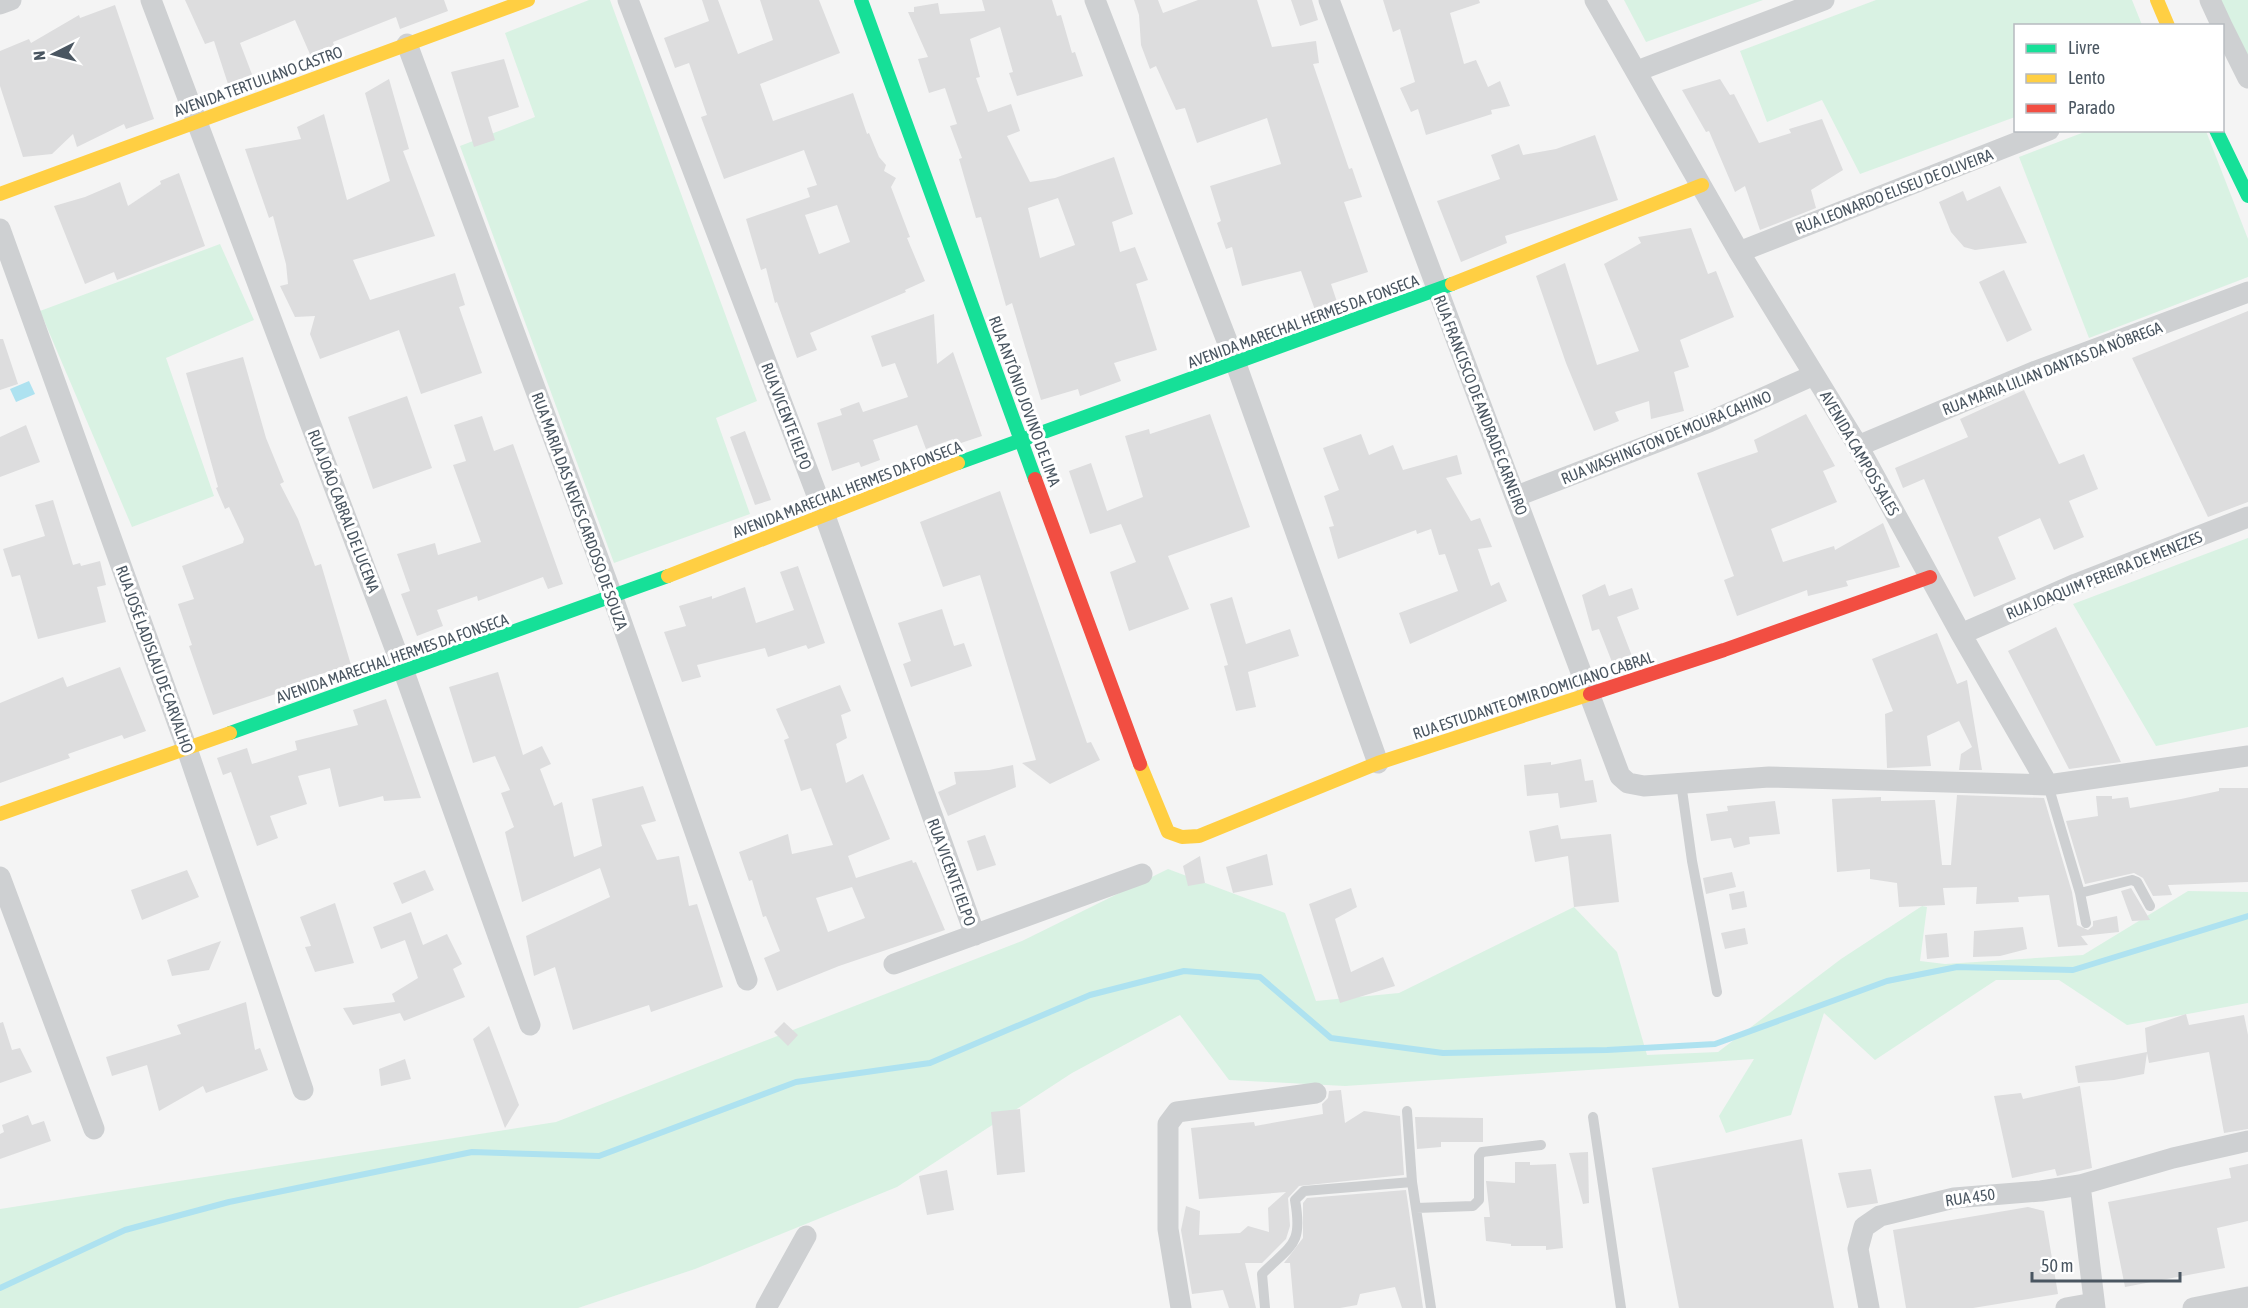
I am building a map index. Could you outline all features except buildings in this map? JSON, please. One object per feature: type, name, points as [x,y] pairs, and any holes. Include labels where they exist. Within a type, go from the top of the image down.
[{"type":"street","points":[[0,4],[10,0]]},
{"type":"street","name":"RUA JOÃO CABRAL DE LUCENA","points":[[151,0],[404,672],[530,1025]]},
{"type":"street","name":"AVENIDA TERTULIANO CASTRO","points":[[0,194],[196,120],[528,0]]},
{"type":"street","name":"RUA VICENTE IELPO","points":[[628,0],[825,516],[975,935]]},
{"type":"street","name":"RUA ANTÔNIO JOVINO DE LIMA","points":[[861,0],[1159,813]]},
{"type":"street","points":[[1095,0],[1236,364],[1378,763]]},
{"type":"street","name":"RUA FRANCISCO DE ANDRADE CARNEIRO","points":[[1329,0],[1436,290],[1517,496],[1620,776],[1628,783],[1644,786],[1682,783]]},
{"type":"street","name":"AVENIDA CAMPOS SALES","points":[[1594,0],[1637,71],[1739,252],[1858,446],[1961,634],[2048,785]]},
{"type":"street","points":[[1637,71],[1824,0]]},
{"type":"street","points":[[2157,0],[2167,24]]},
{"type":"street","points":[[2210,0],[2221,24]]},
{"type":"street","points":[[2224,30],[2248,78]]},
{"type":"street","name":"RUA MARIA DAS NEVES CARDOSO DE SOUZA","points":[[407,44],[612,598],[747,980]]},
{"type":"street","name":"RUA LEONARDO ELISEU DE OLIVEIRA","points":[[1739,252],[2044,132]]},
{"type":"street","points":[[2217,132],[2248,196]]},
{"type":"street","name":"AVENIDA MARECHAL HERMES DA FONSECA","points":[[0,814],[186,746],[612,598],[1021,439],[1236,364],[1436,290],[1702,184]]},
{"type":"street","name":"RUA JOSÉ LADISLAU DE CARVALHO","points":[[0,229],[186,746],[303,1090]]},
{"type":"street","name":"RUA MARIA LILIAN DANTAS DA NÓBREGA","points":[[1858,446],[2036,371],[2248,292]]},
{"type":"street","name":"RUA WASHINGTON DE MOURA CAHINO","points":[[1517,496],[1709,422],[1814,375]]},
{"type":"street","name":"RUA JOAQUIM PEREIRA DE MENEZES","points":[[1961,634],[2076,584],[2248,516]]},
{"type":"street","name":"RUA ESTUDANTE OMIR DOMICIANO CABRAL","points":[[1159,813],[1168,832],[1182,837],[1199,836],[1378,763],[1724,650],[1930,577]]},
{"type":"street","points":[[1682,783],[1769,777],[2048,785],[2248,756]]},
{"type":"street","points":[[894,964],[1142,874]]},
{"type":"street","points":[[0,877],[94,1129]]},
{"type":"street","points":[[1181,1308],[1168,1229],[1168,1124],[1177,1112],[1316,1093]]},
{"type":"street","name":"RUA 450","points":[[1869,1308],[1858,1249],[1864,1227],[1880,1216],[1909,1207],[1954,1198],[2080,1185],[2173,1158],[2248,1141]]},
{"type":"street","points":[[2066,1308],[2095,1306],[2080,1185]]},
{"type":"street","points":[[766,1308],[806,1236]]},
{"type":"street","points":[[2193,1308],[2248,1297]]},
{"type":"lane","points":[[1682,783],[1692,861],[1717,992]]},
{"type":"lane","name":"AVENIDA CAMPOS SALES","points":[[2048,785],[2080,893],[2086,923]]},
{"type":"lane","points":[[2080,893],[2133,880],[2137,882],[2150,906]]},
{"type":"lane","points":[[1407,1111],[1416,1208],[1431,1308]]},
{"type":"lane","points":[[1593,1117],[1621,1308]]},
{"type":"lane","points":[[1416,1208],[1473,1206],[1479,1200],[1479,1156],[1482,1152],[1541,1145]]},
{"type":"lane","points":[[1265,1308],[1262,1274],[1298,1236],[1299,1224],[1295,1200],[1298,1195],[1304,1191],[1413,1182]]},
{"type":"green space","points":[[589,0],[610,0],[757,401],[716,418],[750,514],[614,563],[460,146],[535,117],[505,33]]},
{"type":"green space","points":[[1624,0],[1763,0],[1646,42]]},
{"type":"green space","points":[[1876,0],[2132,0],[2142,24],[2014,24],[2014,117],[1860,174],[1822,100],[1767,122],[1740,51]]},
{"type":"green space","points":[[2220,0],[2248,0],[2248,59]]},
{"type":"green space","points":[[2084,132],[2206,132],[2248,239],[2248,277],[2089,338],[2019,157]]},
{"type":"green space","points":[[220,244],[254,320],[166,358],[214,496],[132,527],[40,311]]},
{"type":"green space","points":[[2248,538],[2248,727],[2156,746],[2073,604]]},
{"type":"green space","points":[[1168,869],[1285,913],[1316,1001],[1399,993],[1574,907],[1617,952],[1647,1055],[1718,1052],[1841,959],[1922,906],[1927,907],[1920,961],[1945,964],[2083,955],[2188,891],[2248,892],[2248,1003],[2127,1025],[2059,980],[1996,980],[1875,1060],[1824,1013],[1791,1115],[1726,1133],[1719,1116],[1754,1059],[1345,1086],[1229,1080],[1180,1015],[1072,1073],[897,1187],[695,1269],[578,1308],[0,1308],[0,1209],[556,1122],[1022,941]]},
{"type":"water","points":[[29,381],[35,394],[16,402],[10,389]]},
{"type":"waterway","points":[[0,1288],[125,1230],[229,1202],[472,1152],[599,1156],[796,1082],[930,1063],[1090,995],[1184,971],[1260,977],[1331,1038],[1443,1053],[1607,1050],[1715,1044],[1887,981],[1957,967],[2073,970],[2248,916]]},
{"type":"traffic: fast","points":[[861,0],[1035,479]]},
{"type":"traffic: fast","points":[[2217,132],[2248,196]]},
{"type":"traffic: fast","points":[[958,463],[1452,284]]},
{"type":"traffic: fast","points":[[230,733],[668,576]]},
{"type":"traffic: slow","points":[[0,194],[528,0]]},
{"type":"traffic: slow","points":[[2157,0],[2167,24]]},
{"type":"traffic: slow","points":[[1452,284],[1702,185]]},
{"type":"traffic: slow","points":[[668,576],[958,463]]},
{"type":"traffic: slow","points":[[1140,764],[1168,832],[1182,837],[1199,836],[1378,763],[1590,694]]},
{"type":"traffic: slow","points":[[0,814],[230,733]]},
{"type":"traffic: jam","points":[[1035,479],[1140,764]]},
{"type":"traffic: jam","points":[[1590,694],[1724,650],[1930,577]]}]
